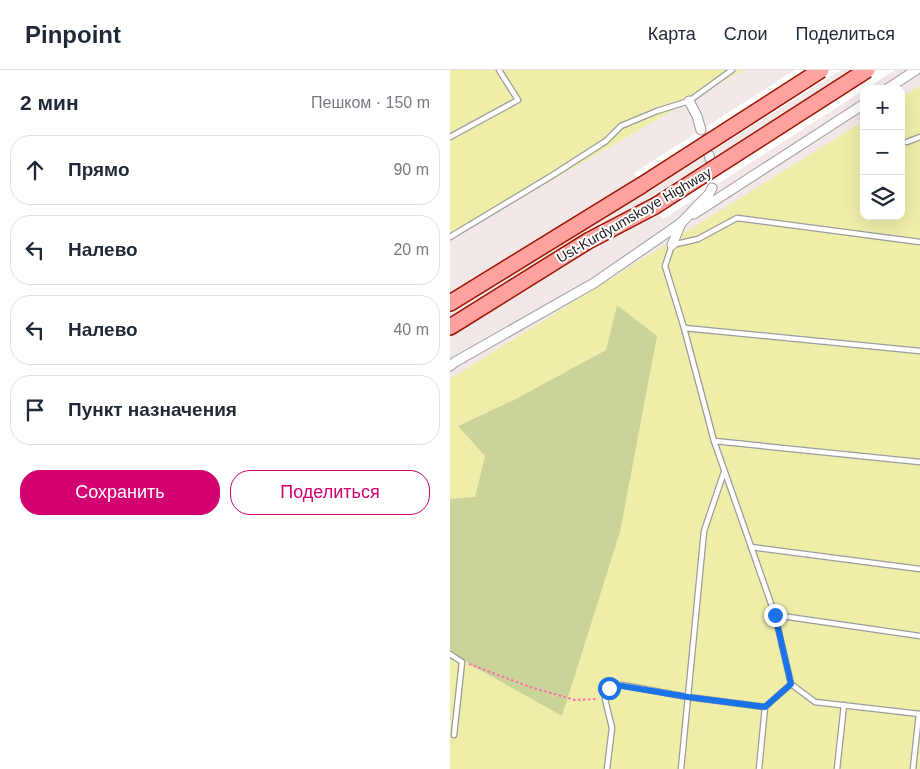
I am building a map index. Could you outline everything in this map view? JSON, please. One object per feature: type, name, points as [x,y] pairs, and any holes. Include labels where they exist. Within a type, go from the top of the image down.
[{"type":"main road","name":"Ust-Kurdyumskoye Highway","points":[[450,303],[642,185],[821,70]]},
{"type":"main road","name":"Ust-Kurdyumskoye Highway","points":[[450,326],[588,241],[654,206],[868,70]]},
{"type":"street","points":[[893,85],[916,70]]},
{"type":"street","points":[[689,101],[697,116],[701,130]]},
{"type":"street","points":[[450,366],[594,282],[860,107]]},
{"type":"street","points":[[672,245],[681,223],[709,194],[712,188]]},
{"type":"lane","points":[[450,137],[518,100],[499,70]]},
{"type":"lane","points":[[450,236],[606,142],[620,126],[689,101],[732,70]]},
{"type":"lane","points":[[907,142],[920,137]]},
{"type":"lane","points":[[913,769],[920,714],[815,702],[791,684],[775,615],[714,441],[666,266],[672,245],[698,239],[738,218],[920,242]]},
{"type":"lane","points":[[684,328],[920,351]]},
{"type":"lane","points":[[714,441],[920,462]]},
{"type":"lane","points":[[682,769],[704,531],[724,470]]},
{"type":"lane","points":[[751,547],[920,569]]},
{"type":"lane","points":[[775,615],[920,636]]},
{"type":"lane","points":[[450,654],[462,662],[454,735]]},
{"type":"lane","points":[[759,769],[765,707],[791,684]]},
{"type":"lane","points":[[607,769],[612,728],[605,699],[609,688],[622,686],[765,707]]},
{"type":"lane","points":[[837,769],[844,705]]},
{"type":"path","points":[[462,662],[530,687],[575,700],[605,699]]},
{"type":"shaded area","points":[[450,70],[743,70],[450,239]]},
{"type":"shaded area","points":[[920,86],[920,769],[450,769],[450,649],[471,665],[562,715],[606,350],[514,400],[458,426],[485,456],[475,497],[450,499],[450,379],[860,123],[860,220],[905,220],[905,95]]},
{"type":"green space","points":[[617,305],[657,336],[620,532],[562,716],[471,665],[450,649],[450,499],[475,497],[485,456],[458,426],[514,400],[606,350]]},
{"type":"pier","points":[[795,70],[841,70],[647,193],[634,173]]},
{"type":"pier","points":[[851,70],[895,70],[872,85],[860,85],[860,93],[663,219],[649,198]]},
{"type":"route","points":[[609,688],[622,686],[765,707],[791,684],[775,615]]}]
